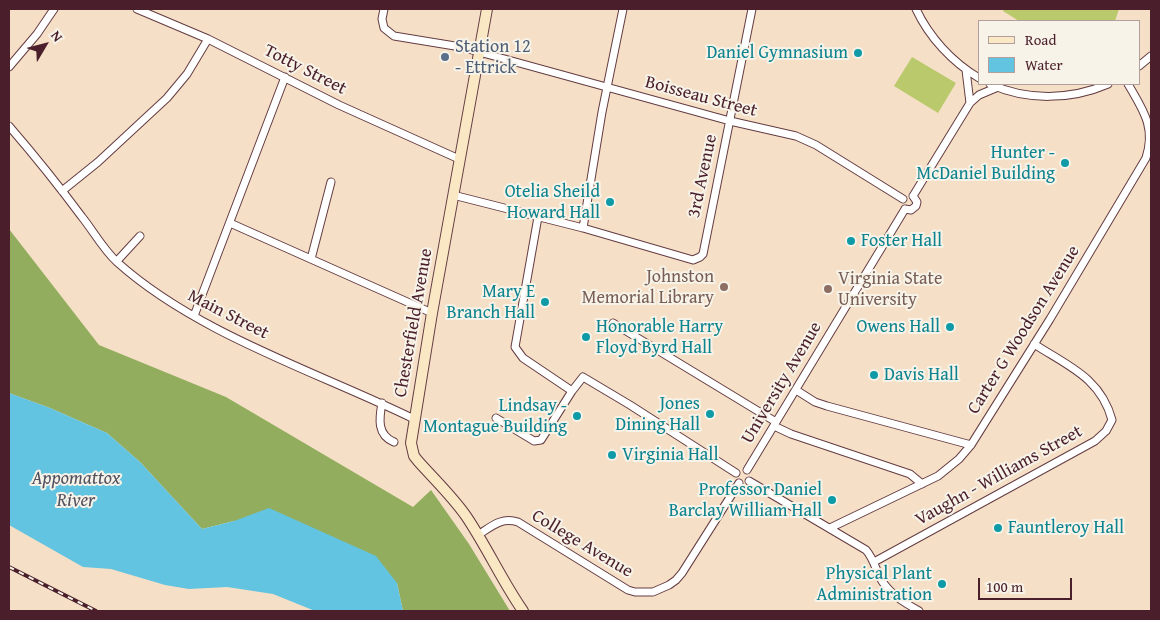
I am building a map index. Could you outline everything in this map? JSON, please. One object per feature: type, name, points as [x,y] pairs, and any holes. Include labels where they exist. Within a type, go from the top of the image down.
[{"type":"main road","name":"Chesterfield Avenue","points":[[487,9],[432,313],[411,443],[414,456],[453,500],[478,535],[508,589],[523,611]]},
{"type":"street","points":[[9,67],[54,9]]},
{"type":"street","name":"Totty Street","points":[[137,9],[208,39],[339,105],[459,159]]},
{"type":"street","name":"Boisseau Street","points":[[384,9],[383,23],[386,31],[394,36],[480,52],[608,88],[796,136],[816,145],[903,199]]},
{"type":"street","points":[[453,195],[583,228],[596,146],[623,9]]},
{"type":"street","name":"3rd Avenue","points":[[583,228],[693,260],[702,254],[752,9]]},
{"type":"street","points":[[916,9],[935,40],[966,70],[978,77]]},
{"type":"street","points":[[62,191],[98,162],[167,98],[187,74],[208,39]]},
{"type":"street","points":[[1140,65],[1151,56]]},
{"type":"street","points":[[966,70],[970,103]]},
{"type":"street","points":[[194,316],[285,77]]},
{"type":"street","points":[[994,85],[1033,95],[1060,96],[1086,92],[1105,85]]},
{"type":"street","name":"University Avenue","points":[[747,470],[906,209],[911,210],[916,206],[917,202],[913,196],[970,103],[994,85]]},
{"type":"street","name":"Carter G Woodson Avenue","points":[[830,528],[922,484],[949,468],[971,445],[1146,158],[1150,139],[1148,121],[1129,85]]},
{"type":"street","name":"Main Street","points":[[9,126],[62,191],[98,240],[117,261],[165,299],[194,316],[275,356],[414,419]]},
{"type":"street","points":[[311,259],[331,182]]},
{"type":"street","points":[[906,209],[902,203],[903,199],[908,195],[913,196]]},
{"type":"street","points":[[538,217],[515,347],[523,358],[572,391]]},
{"type":"street","points":[[230,223],[432,313]]},
{"type":"street","points":[[117,261],[140,236]]},
{"type":"street","points":[[613,323],[791,434],[910,474],[922,484]]},
{"type":"street","name":"Vaughn - Williams Street","points":[[874,562],[1095,441],[1106,431],[1112,420],[1098,389],[1087,378],[1034,344]]},
{"type":"street","points":[[496,418],[534,441],[541,440],[583,377],[736,473],[735,478],[739,483],[743,484],[749,481],[866,550],[889,590],[896,597],[918,611]]},
{"type":"street","points":[[796,390],[815,402],[827,406],[971,445]]},
{"type":"street","points":[[382,403],[379,417],[382,432],[385,437],[394,442]]},
{"type":"street","name":"University Avenue","points":[[736,473],[742,469],[747,470]]},
{"type":"street","name":"University Avenue","points":[[747,470],[750,476],[749,481]]},
{"type":"street","name":"College Avenue","points":[[478,535],[509,519],[518,522],[628,590],[653,592],[669,586],[682,573],[739,483]]},
{"type":"green space","points":[[1004,9],[1119,9],[1115,20],[1017,20],[1003,11]]},
{"type":"green space","points":[[912,57],[956,83],[938,113],[894,86]]},
{"type":"green space","points":[[9,229],[99,345],[226,397],[413,507],[431,490],[469,544],[510,611],[403,611],[397,583],[234,521],[202,529],[140,462],[107,433],[50,408],[9,393]]},
{"type":"water","name":"Appomattox River","points":[[9,393],[50,408],[107,433],[140,462],[202,529],[234,521],[269,508],[376,556],[397,583],[403,611],[315,611],[273,594],[227,587],[189,589],[165,585],[111,569],[83,567],[9,525]]},
{"type":"railway","points":[[9,567],[96,611]]},
{"type":"place","name":"Daniel Gymnasium","points":[[858,53]]},
{"type":"place","name":"Station 12 - Ettrick","points":[[445,57]]},
{"type":"place","name":"Hunter - McDaniel Building","points":[[1065,163]]},
{"type":"place","name":"Otelia Sheild Howard Hall","points":[[610,202]]},
{"type":"place","name":"Foster Hall","points":[[851,241]]},
{"type":"place","name":"Johnston Memorial Library","points":[[724,287]]},
{"type":"place","name":"Virginia State University","points":[[828,289]]},
{"type":"place","name":"Mary E Branch Hall","points":[[545,302]]},
{"type":"place","name":"Owens Hall","points":[[950,327]]},
{"type":"place","name":"Honorable Harry Floyd Byrd Hall","points":[[586,337]]},
{"type":"place","name":"Davis Hall","points":[[874,375]]},
{"type":"place","name":"Jones Dining Hall","points":[[710,414]]},
{"type":"place","name":"Lindsay - Montague Building","points":[[577,416]]},
{"type":"place","name":"Virginia Hall","points":[[612,455]]},
{"type":"place","name":"Professor Daniel Barclay William Hall","points":[[832,500]]},
{"type":"place","name":"Fauntleroy Hall","points":[[998,528]]},
{"type":"place","name":"Physical Plant Administration","points":[[942,584]]}]
